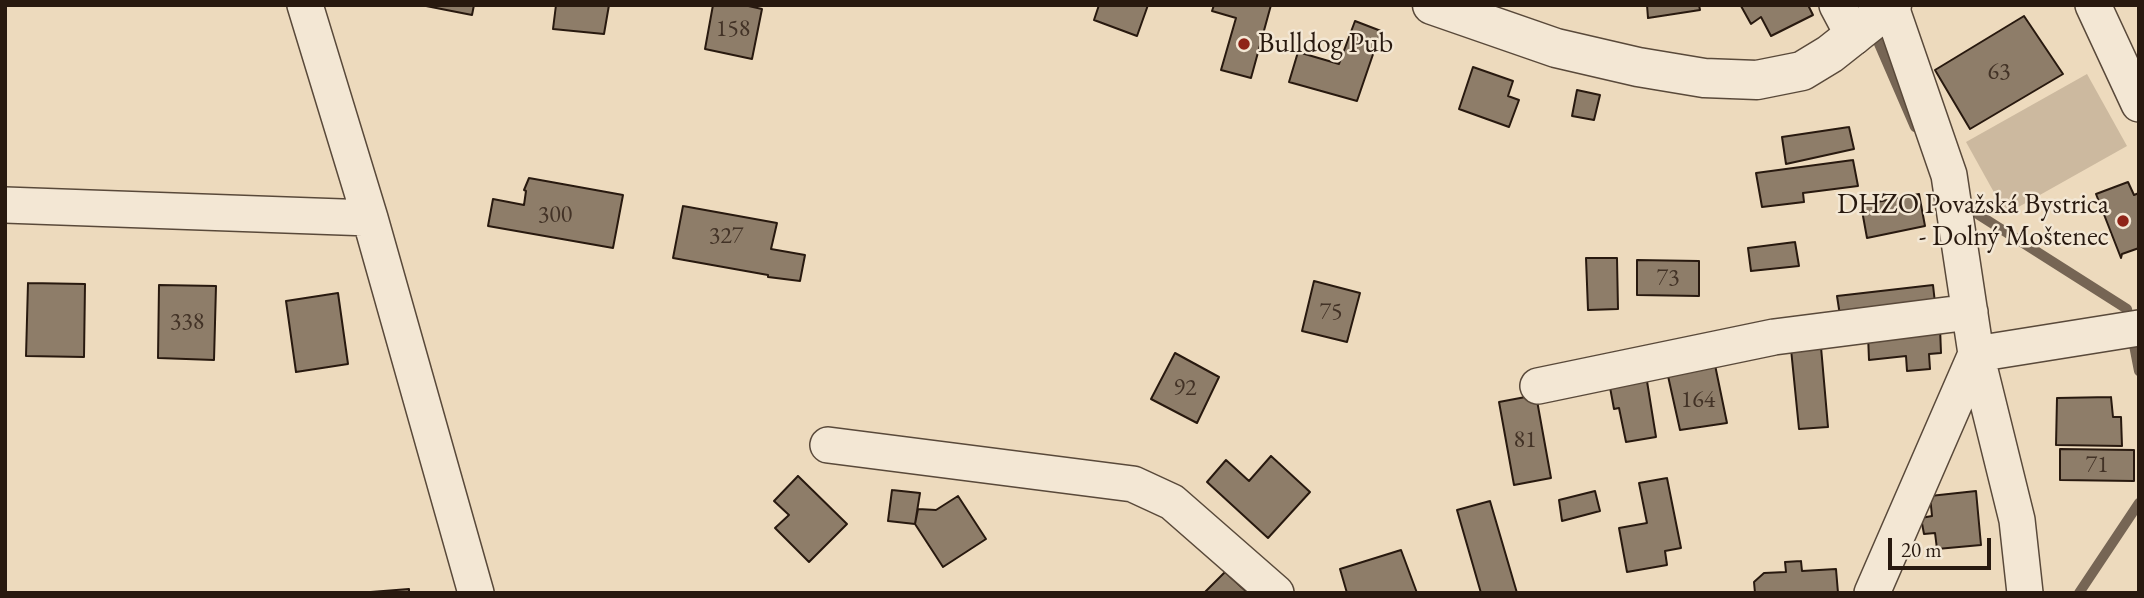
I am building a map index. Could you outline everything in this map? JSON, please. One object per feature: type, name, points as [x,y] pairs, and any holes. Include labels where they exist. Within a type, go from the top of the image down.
[{"type":"street","points":[[305,5],[370,218],[476,593]]},
{"type":"street","points":[[1432,5],[1556,48],[1638,67],[1704,78],[1757,80],[1802,71],[1871,14],[1951,190],[1976,354],[2017,520],[2025,593]]},
{"type":"street","points":[[2093,5],[2139,104]]},
{"type":"street","points":[[5,205],[370,218]]},
{"type":"street","points":[[1538,386],[1774,337],[1970,312]]},
{"type":"street","points":[[1976,354],[2127,330]]},
{"type":"street","points":[[1872,593],[1976,354]]},
{"type":"street","points":[[828,445],[1133,484],[1172,502],[1276,593]]},
{"type":"shaded area","points":[[2087,74],[2127,146],[2006,214],[1966,142]]},
{"type":"building","points":[[421,5],[474,5],[472,15]]},
{"type":"building","points":[[556,5],[609,5],[604,34],[553,29]]},
{"type":"building","points":[[713,5],[744,5],[762,9],[752,59],[705,49]]},
{"type":"building","points":[[1099,5],[1148,5],[1137,36],[1094,20]]},
{"type":"building","name":"Bulldog Pub","points":[[1214,5],[1271,5],[1251,78],[1221,70],[1236,18],[1212,11]]},
{"type":"building","points":[[1647,5],[1699,5],[1700,10],[1648,18]]},
{"type":"building","points":[[1808,5],[1813,15],[1771,36],[1761,17],[1751,24],[1741,6]]},
{"type":"building","points":[[2024,16],[2063,74],[1970,129],[1935,70]]},
{"type":"building","points":[[1355,21],[1381,31],[1357,101],[1289,82],[1298,52],[1339,64]]},
{"type":"building","points":[[1473,67],[1513,81],[1508,96],[1519,100],[1509,127],[1459,109]]},
{"type":"building","points":[[1577,90],[1600,95],[1594,120],[1572,116]]},
{"type":"building","points":[[1849,127],[1854,149],[1786,164],[1782,137]]},
{"type":"building","points":[[1853,160],[1858,186],[1803,193],[1804,202],[1762,207],[1756,173]]},
{"type":"building","points":[[529,178],[623,195],[613,248],[488,226],[493,199],[524,205],[524,190]]},
{"type":"building","name":"DHZO Považská Bystrica - Dolný Moštenec","points":[[2128,182],[2134,195],[2139,193],[2139,248],[2122,254],[2121,258],[2096,194]]},
{"type":"building","points":[[1919,194],[1925,226],[1867,238],[1861,205]]},
{"type":"building","points":[[683,206],[777,223],[771,249],[805,255],[800,281],[673,258]]},
{"type":"building","points":[[1795,242],[1799,266],[1751,271],[1748,248]]},
{"type":"building","points":[[1586,258],[1617,258],[1618,309],[1588,310]]},
{"type":"building","points":[[1637,260],[1699,261],[1699,296],[1637,295]]},
{"type":"building","points":[[1314,281],[1360,293],[1347,342],[1302,331]]},
{"type":"building","points":[[28,283],[85,284],[84,357],[26,356]]},
{"type":"building","points":[[159,285],[216,286],[214,360],[158,358]]},
{"type":"building","points":[[1933,285],[1936,312],[1841,322],[1837,296]]},
{"type":"building","points":[[338,293],[348,364],[296,372],[286,301]]},
{"type":"building","points":[[1940,327],[1941,353],[1929,354],[1930,369],[1907,371],[1906,356],[1869,360],[1868,335]]},
{"type":"building","points":[[1821,347],[1828,427],[1799,429],[1791,349]]},
{"type":"building","points":[[1175,353],[1219,377],[1197,423],[1151,399]]},
{"type":"building","points":[[1715,365],[1727,423],[1680,430],[1668,376]]},
{"type":"building","points":[[1646,375],[1656,437],[1626,442],[1619,408],[1614,409],[1609,382]]},
{"type":"building","points":[[1536,395],[1551,478],[1514,485],[1499,402]]},
{"type":"building","points":[[2111,397],[2113,417],[2121,417],[2122,446],[2056,445],[2057,398]]},
{"type":"building","points":[[2060,449],[2134,450],[2134,481],[2060,480]]},
{"type":"building","points":[[1271,456],[1310,492],[1268,538],[1207,482],[1226,460],[1249,481]]},
{"type":"building","points":[[798,476],[847,524],[809,562],[775,528],[789,515],[774,501]]},
{"type":"building","points":[[1667,478],[1681,548],[1665,551],[1667,565],[1627,572],[1619,528],[1647,523],[1639,483]]},
{"type":"building","points":[[892,490],[920,493],[915,524],[888,521]]},
{"type":"building","points":[[1595,491],[1600,511],[1562,521],[1559,500]]},
{"type":"building","points":[[1976,491],[1981,545],[1937,549],[1935,533],[1924,534],[1921,518],[1932,516],[1930,496]]},
{"type":"building","points":[[958,496],[986,539],[943,567],[915,524],[918,509],[936,510]]},
{"type":"building","points":[[1490,501],[1517,593],[1481,593],[1457,510]]},
{"type":"building","points":[[1401,550],[1417,593],[1347,593],[1340,569]]},
{"type":"building","points":[[1801,561],[1802,571],[1836,569],[1838,593],[1755,593],[1754,582],[1764,573],[1786,572],[1785,562]]},
{"type":"building","points":[[1225,572],[1248,593],[1205,592]]},
{"type":"building","points":[[409,589],[409,593],[358,593]]},
{"type":"waterway","points":[[1873,30],[1915,127]]},
{"type":"waterway","points":[[1961,198],[1979,215],[2127,309],[2139,371]]},
{"type":"waterway","points":[[2079,593],[2139,503]]},
{"type":"place","name":"Bulldog Pub","points":[[1244,44]]},
{"type":"place","name":"DHZO Považská Bystrica - Dolný Moštenec","points":[[2123,221]]}]
